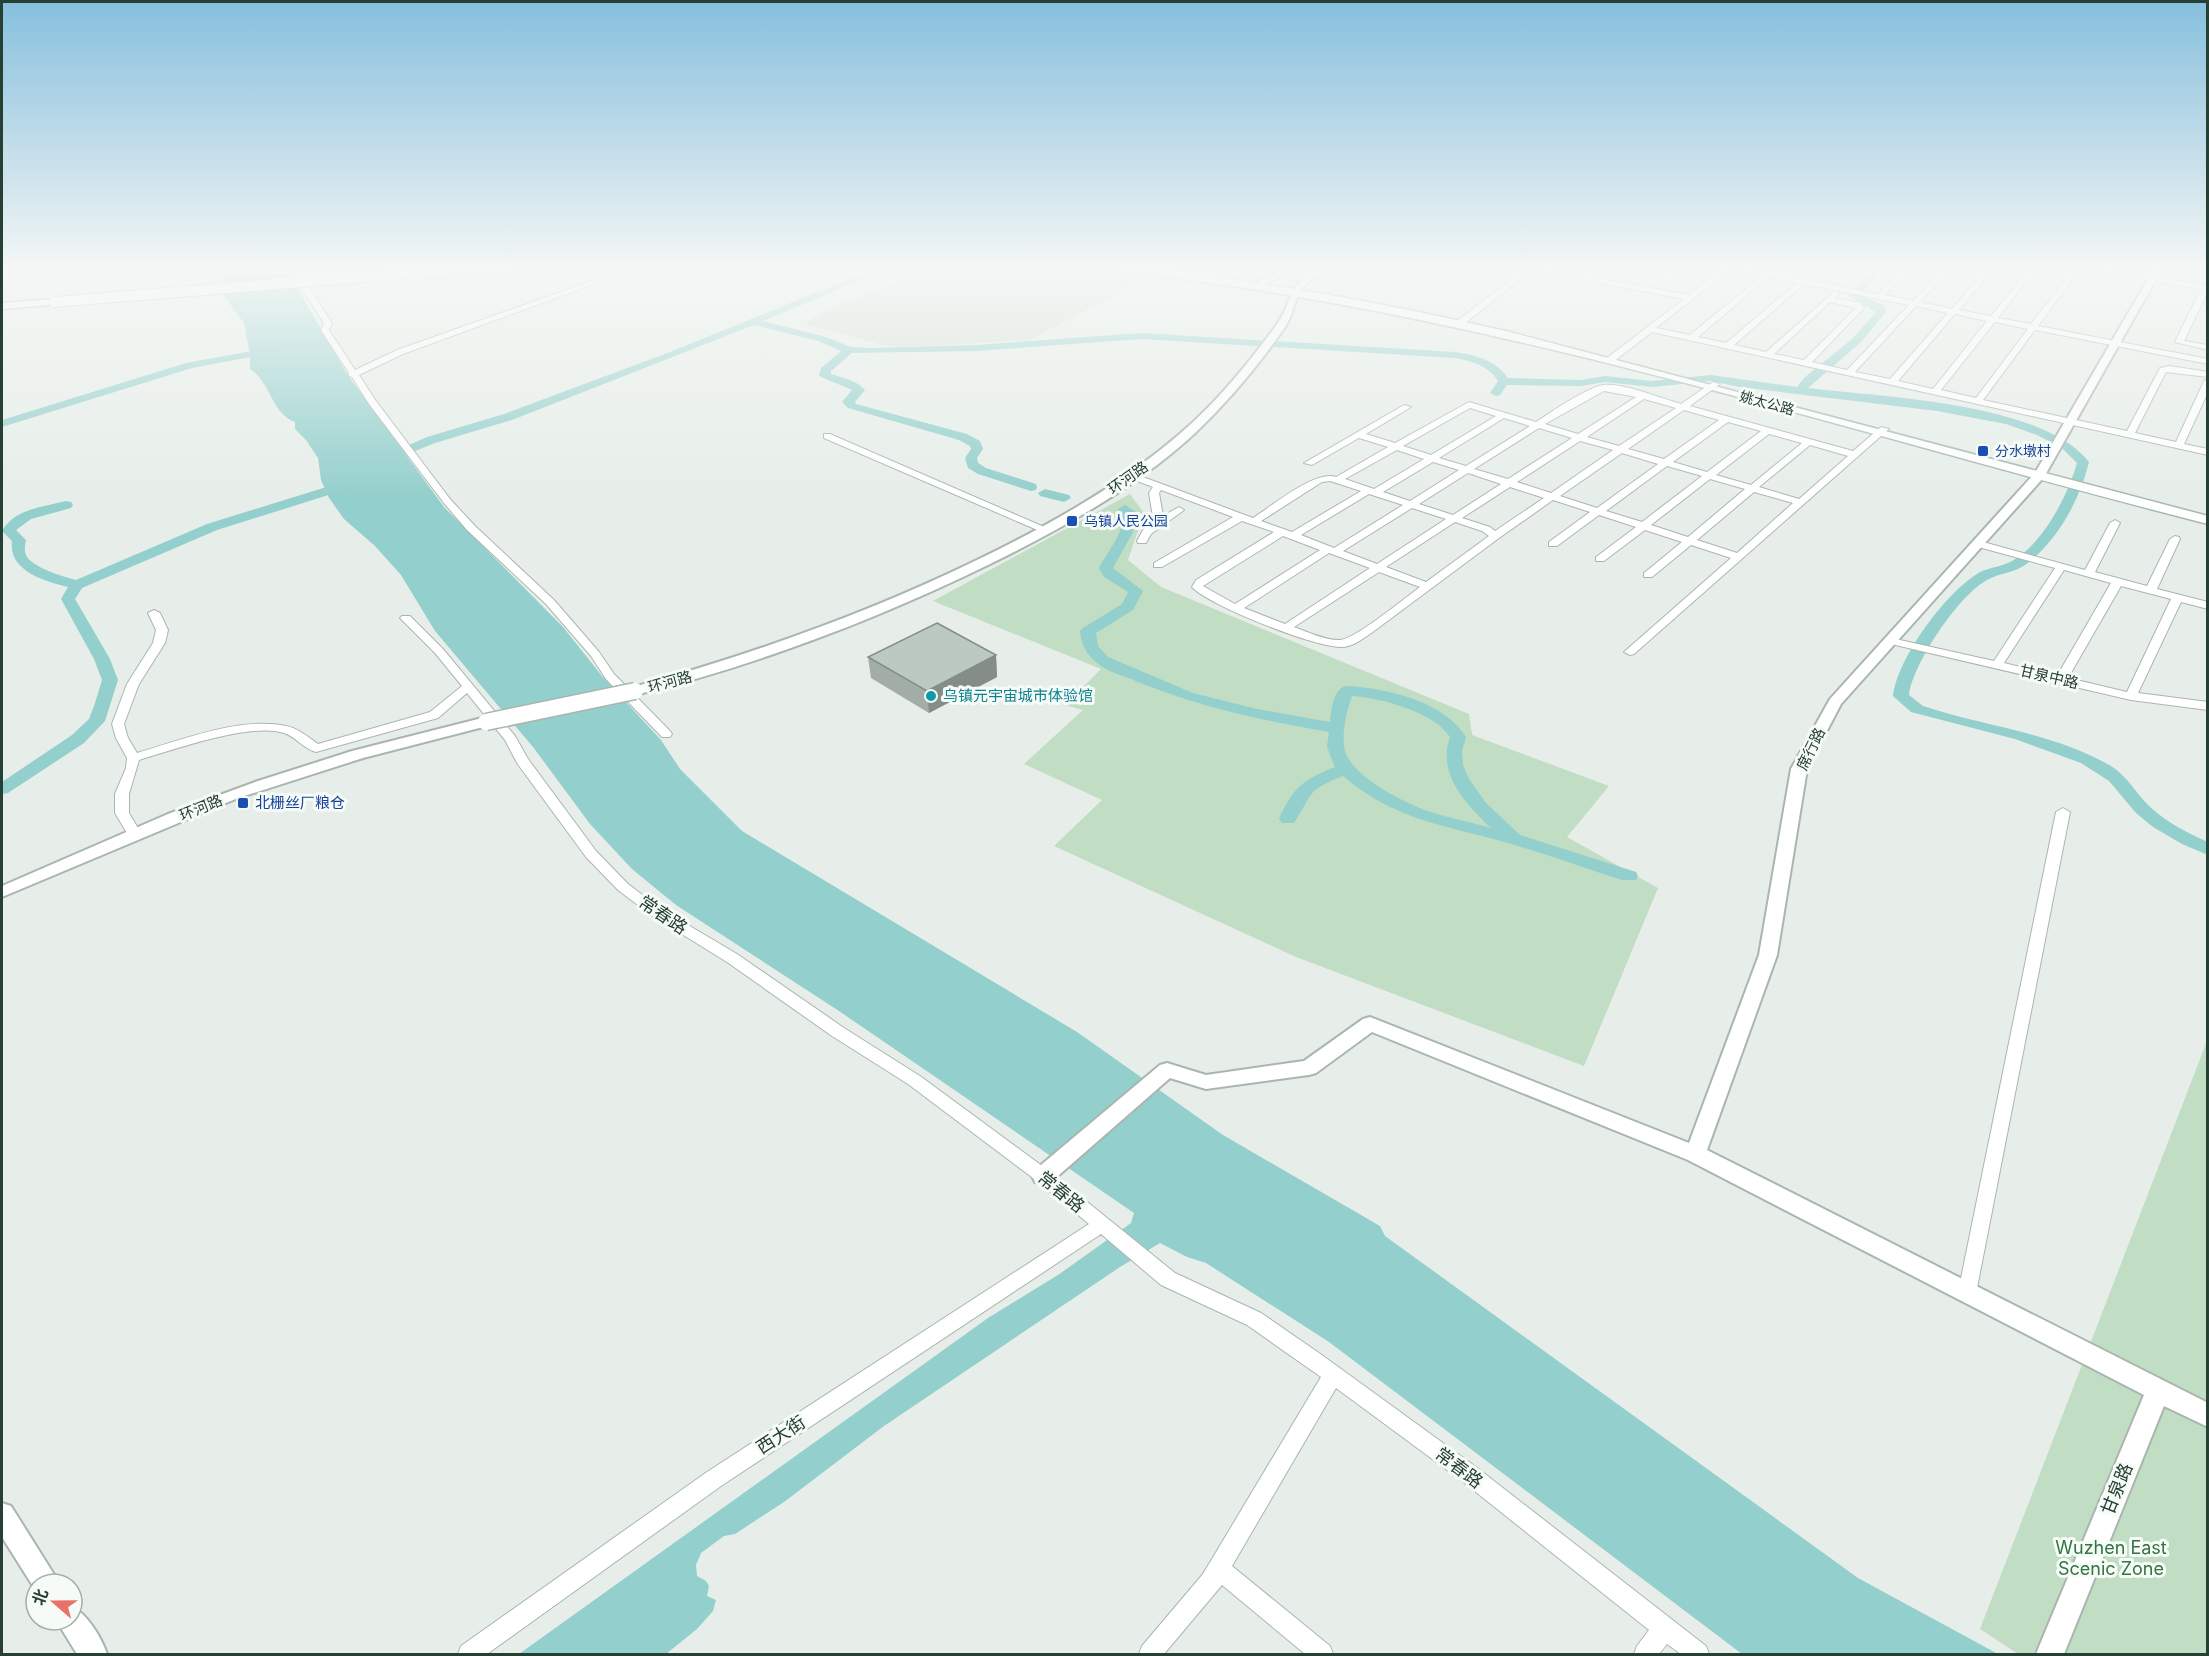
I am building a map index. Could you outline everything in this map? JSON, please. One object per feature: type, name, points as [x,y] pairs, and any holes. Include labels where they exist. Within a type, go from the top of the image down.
[{"type":"main road","name":"姚太公路","points":[[1554,344],[1682,375],[1714,386]]},
{"type":"main road","name":"姚太公路","points":[[1612,359],[1666,376],[1714,386],[2208,515]]},
{"type":"main road","name":"姚太公路","points":[[2091,486],[2208,520]]},
{"type":"street","points":[[334,344],[352,375],[413,458],[471,528],[550,602],[588,646],[610,676],[666,735]]},
{"type":"street","points":[[352,375],[422,344]]},
{"type":"street","name":"环河路","points":[[2,892],[231,796],[326,763],[486,722],[635,691],[738,662],[845,624],[935,585],[1046,530],[1131,477],[1165,453],[1205,418],[1228,394],[1267,344]]},
{"type":"street","points":[[1612,359],[1631,344]]},
{"type":"street","points":[[1720,344],[1978,401],[2069,427],[2130,435],[2208,452]]},
{"type":"street","points":[[1768,355],[1780,344]]},
{"type":"street","points":[[1806,363],[1824,344]]},
{"type":"street","points":[[1850,373],[1877,344]]},
{"type":"street","points":[[1892,382],[1924,344]]},
{"type":"street","points":[[1935,392],[1973,344]]},
{"type":"street","points":[[1978,401],[2020,344]]},
{"type":"street","name":"席行路","points":[[1695,1154],[1768,955],[1799,769],[1835,702],[1899,642],[2041,473],[2069,427],[2113,344]]},
{"type":"street","points":[[2120,344],[2208,362]]},
{"type":"street","points":[[2191,344],[2208,348]]},
{"type":"street","points":[[2130,435],[2163,370],[2208,375]]},
{"type":"street","points":[[2179,446],[2208,381]]},
{"type":"street","points":[[1282,532],[1200,582],[1197,587],[1211,598],[1330,643],[1351,642],[1495,536],[1714,386]]},
{"type":"street","points":[[1236,608],[1411,504],[1571,404],[1603,388],[1609,387],[1853,454]]},
{"type":"street","points":[[1287,627],[1643,396]]},
{"type":"street","points":[[1338,479],[1463,407],[1476,406],[1798,502]]},
{"type":"street","points":[[1309,463],[1407,407]]},
{"type":"street","points":[[1293,536],[1505,414]]},
{"type":"street","points":[[1553,544],[1726,419]]},
{"type":"street","points":[[1600,559],[1767,431]]},
{"type":"street","points":[[1630,652],[1881,431]]},
{"type":"street","points":[[1359,435],[1737,556]]},
{"type":"street","points":[[827,436],[1046,530]]},
{"type":"street","points":[[1648,575],[1808,442]]},
{"type":"street","points":[[1131,477],[1427,586]]},
{"type":"street","points":[[1254,521],[1325,478],[1338,479],[1453,518],[1486,530],[1495,536]]},
{"type":"street","points":[[1158,486],[1154,493],[1158,523]]},
{"type":"street","points":[[1142,541],[1143,536],[1158,523],[1179,510]]},
{"type":"street","points":[[1158,565],[1241,517]]},
{"type":"street","points":[[2089,573],[2115,523]]},
{"type":"street","points":[[2151,590],[2175,539]]},
{"type":"street","points":[[1979,544],[2208,606]]},
{"type":"street","points":[[1997,665],[2061,566]]},
{"type":"street","points":[[2061,680],[2118,581]]},
{"type":"street","points":[[2131,696],[2178,597]]},
{"type":"street","points":[[135,835],[122,813],[122,794],[132,768],[133,758],[122,738],[118,724],[133,684],[159,644],[162,630],[154,612]]},
{"type":"street","name":"常春路","points":[[406,618],[439,651],[511,739],[522,760],[591,854],[623,887],[656,912],[732,958],[838,1032],[914,1080],[1043,1176],[1168,1279],[1254,1319],[1333,1374],[1469,1474],[1698,1654]]},
{"type":"street","name":"甘泉中路","points":[[1899,642],[2131,696],[2208,706]]},
{"type":"street","points":[[133,758],[213,735],[257,729],[284,729],[316,748],[435,715],[468,687]]},
{"type":"street","points":[[1967,1293],[2063,812]]},
{"type":"street","points":[[1043,1176],[1167,1070],[1206,1082],[1309,1068],[1370,1024],[1695,1154],[2208,1416]]},
{"type":"street","name":"西大街","points":[[469,1654],[714,1479],[1105,1228]]},
{"type":"street","points":[[1150,1654],[1210,1582],[1333,1374]]},
{"type":"street","name":"甘泉路","points":[[2050,1654],[2158,1390]]},
{"type":"street","points":[[2,1515],[39,1572]]},
{"type":"street","points":[[1218,1568],[1322,1654]]},
{"type":"street","points":[[1645,1654],[1665,1628]]},
{"type":"street","points":[[78,1632],[93,1654]]},
{"type":"shaded area","points":[[880,344],[951,344],[900,347]]},
{"type":"green space","points":[[1130,494],[1144,513],[1128,560],[1161,587],[1469,714],[1472,735],[1609,786],[1567,837],[1658,888],[1584,1066],[1296,957],[1054,846],[1102,800],[1024,764],[1083,710],[1065,705],[1101,669],[933,601]]},
{"type":"green space","name":"Wuzhen East Scenic Zone","points":[[2207,1041],[2207,1654],[2018,1654],[1980,1629]]},
{"type":"water","points":[[248,344],[330,344],[347,374],[444,507],[563,627],[602,676],[661,740],[680,769],[742,831],[1077,1032],[1223,1135],[1380,1226],[1385,1236],[1858,1578],[1998,1654],[1742,1654],[1329,1342],[1206,1263],[1187,1257],[1160,1243],[1120,1267],[884,1426],[784,1502],[735,1534],[724,1536],[701,1553],[696,1565],[697,1576],[706,1581],[709,1586],[707,1596],[716,1600],[713,1611],[697,1629],[666,1654],[519,1654],[988,1318],[1058,1275],[1131,1223],[1134,1213],[839,1011],[676,905],[632,869],[590,824],[533,747],[435,631],[401,575],[375,546],[344,519],[329,498],[321,480],[318,458],[295,429],[295,422],[281,412],[263,382],[250,369]]},
{"type":"building","points":[[937,623],[996,655],[927,691],[868,657]]},
{"type":"waterway","points":[[379,461],[431,440],[508,417],[698,344]]},
{"type":"waterway","points":[[835,344],[849,350]]},
{"type":"waterway","points":[[849,350],[976,348],[1027,344]]},
{"type":"waterway","points":[[1278,344],[1455,355],[1489,366],[1504,381]]},
{"type":"waterway","points":[[1801,389],[1808,380],[1852,344]]},
{"type":"waterway","points":[[2,424],[190,365],[274,350]]},
{"type":"waterway","points":[[849,350],[825,370],[825,376],[853,385],[859,390],[848,402],[852,406],[963,437],[976,444],[977,449],[971,458],[972,465],[982,471],[1031,487]]},
{"type":"waterway","points":[[1504,381],[1581,383],[1605,379],[1652,384],[1711,378],[1740,384],[1901,402],[1973,413],[2009,421],[2041,432],[2066,445],[2083,462],[2075,488],[2060,517],[2041,543],[2021,562],[1983,576],[1956,600],[1918,651],[1903,684],[1901,696],[1917,709],[2021,735],[2066,750],[2087,760],[2116,778],[2142,809],[2159,823],[2208,849]]},
{"type":"waterway","points":[[1496,393],[1504,381]]},
{"type":"waterway","points":[[77,585],[212,527],[349,484]]},
{"type":"waterway","points":[[1045,493],[1064,498]]},
{"type":"waterway","points":[[66,505],[26,516],[8,531],[19,540],[19,554],[25,563],[47,575],[77,585]]},
{"type":"waterway","points":[[1125,509],[1129,512],[1128,527],[1106,568],[1109,574],[1136,591],[1128,607],[1088,631],[1091,646],[1099,657],[1107,663],[1187,696],[1256,714],[1337,728]]},
{"type":"waterway","points":[[2,789],[78,739],[97,721],[110,680],[102,659],[68,599],[77,585]]},
{"type":"waterway","points":[[1345,769],[1335,747],[1340,707],[1346,691],[1380,696],[1430,713],[1447,723],[1458,737],[1453,751],[1455,765],[1469,793],[1480,807],[1514,839]]},
{"type":"waterway","points":[[1288,819],[1298,797],[1308,785],[1345,769]]},
{"type":"waterway","points":[[1345,769],[1358,780],[1403,808],[1424,816],[1514,839]]},
{"type":"waterway","points":[[1514,839],[1629,876]]},
{"type":"place","name":"分水墩村","points":[[1983,451]]},
{"type":"place","name":"乌镇人民公园","points":[[1072,521]]},
{"type":"place","name":"乌镇元宇宙城市体验馆","points":[[931,696]]},
{"type":"place","name":"北栅丝厂粮仓","points":[[243,803]]}]
